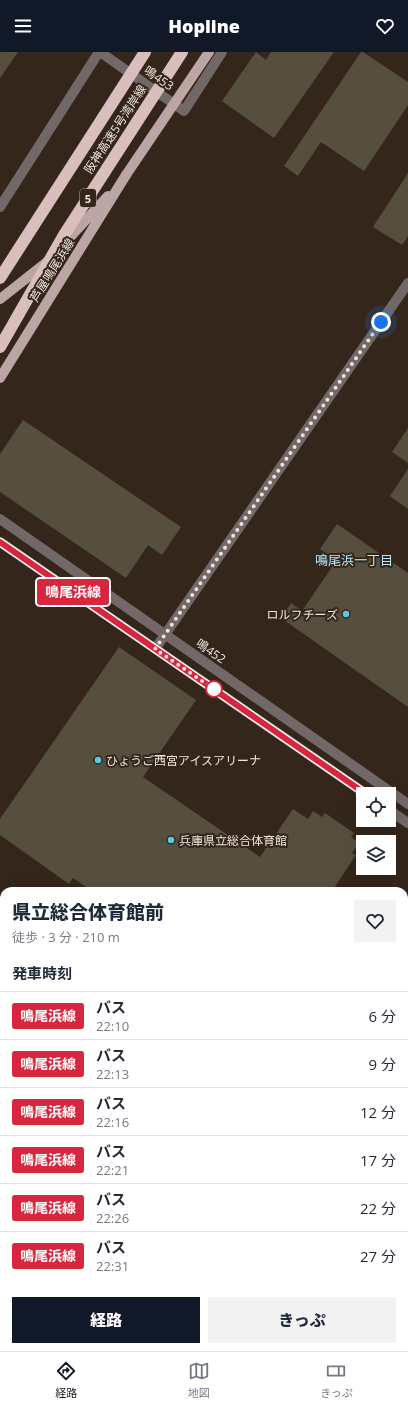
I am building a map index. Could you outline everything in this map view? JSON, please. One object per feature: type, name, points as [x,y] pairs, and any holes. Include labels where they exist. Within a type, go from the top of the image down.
[{"type":"highway","name":"阪神高速5号湾岸線","points":[[0,278],[145,52]]},
{"type":"highway","name":"阪神高速5号湾岸線","points":[[0,347],[64,235],[182,52]]},
{"type":"main road","name":"芦屋鳴尾浜線","points":[[0,378],[126,176],[208,52]]},
{"type":"main road","name":"芦屋鳴尾浜線","points":[[0,299],[48,261],[126,176]]},
{"type":"street","name":"鳴453","points":[[100,52],[184,111],[222,52]]},
{"type":"street","points":[[0,207],[100,52]]},
{"type":"street","points":[[155,649],[408,283]]},
{"type":"street","name":"鳴452","points":[[0,519],[408,804]]},
{"type":"street","points":[[0,542],[356,787]]},
{"type":"street","points":[[396,815],[408,823]]},
{"type":"building","points":[[0,52],[18,52],[0,78]]},
{"type":"building","points":[[256,52],[266,60],[271,52],[334,52],[274,138],[222,101]]},
{"type":"building","points":[[361,52],[408,82],[408,105],[364,171],[321,142],[298,176],[284,166]]},
{"type":"building","points":[[408,173],[408,236],[402,245],[373,227]]},
{"type":"building","points":[[23,420],[181,527],[162,555],[148,545],[126,578],[0,492],[0,454]]},
{"type":"building","points":[[408,428],[408,463],[392,452]]},
{"type":"building","points":[[408,469],[408,509],[390,496]]},
{"type":"building","name":"ロルフチーズ","points":[[337,524],[408,573],[408,707],[281,618],[291,603],[302,611],[336,561],[320,549]]},
{"type":"building","points":[[119,647],[196,700],[143,777],[260,857],[293,809],[308,819],[313,811],[322,817],[325,813],[354,833],[351,837],[356,841],[356,847],[352,853],[356,855],[335,887],[86,887],[73,878],[69,884],[0,835],[0,819]]},
{"type":"bus line","name":"鳴尾浜線","points":[[0,542],[356,787]]},
{"type":"place","name":"ロルフチーズ","points":[[346,614]]},
{"type":"place","name":"ひょうご西宮アイスアリーナ","points":[[98,760]]},
{"type":"place","name":"兵庫県立総合体育館","points":[[171,840]]},
{"type":"district","name":"鳴尾浜一丁目","points":[[354,560]]},
{"type":"route","points":[[214,689],[155,649],[381,322]]}]
